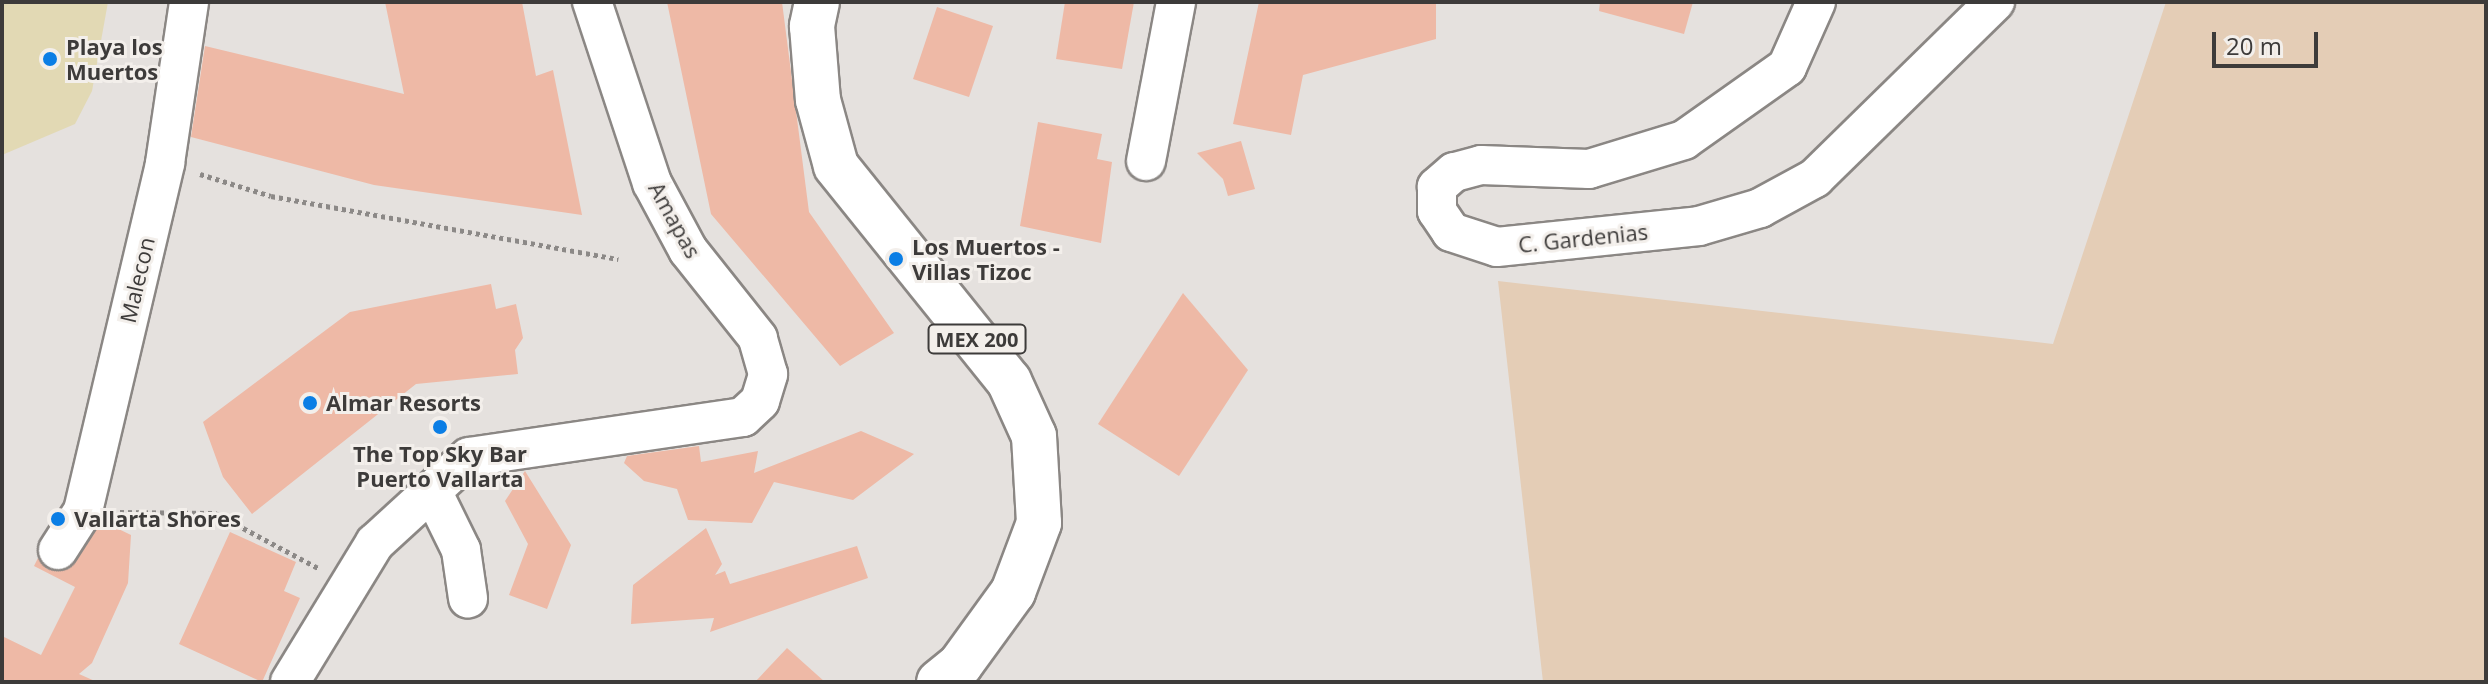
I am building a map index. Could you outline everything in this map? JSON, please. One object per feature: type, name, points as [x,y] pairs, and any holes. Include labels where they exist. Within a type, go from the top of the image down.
[{"type":"highway","name":"MEX 200","points":[[817,2],[812,26],[818,100],[836,166],[1009,381],[1034,436],[1039,523],[1018,578],[960,665],[939,682]]},
{"type":"street","name":"Malecon","points":[[58,550],[83,511],[170,165],[189,2]]},
{"type":"street","name":"Amapas","points":[[432,491],[469,457],[743,417],[760,401],[768,374],[758,338],[688,250],[652,183],[592,2]]},
{"type":"street","points":[[1146,161],[1176,2]]},
{"type":"street","name":"C. Gardenias","points":[[1816,2],[1787,67],[1684,140],[1589,169],[1481,165],[1454,172],[1437,187],[1437,211],[1451,232],[1497,247],[1699,226],[1760,208],[1815,178],[1995,2]]},
{"type":"street","points":[[290,682],[375,543],[432,491],[461,550],[468,598]]},
{"type":"path","points":[[170,165],[271,196],[618,259]]},
{"type":"path","points":[[83,511],[215,513],[349,585]]},
{"type":"shaded area","points":[[2166,2],[2486,2],[2486,682],[1543,682],[1498,281],[2053,344]]},
{"type":"sand","name":"Playa los Muertos","points":[[2,2],[108,2],[92,91],[75,124],[2,155]]},
{"type":"building","points":[[385,2],[522,2],[536,76],[553,70],[582,215],[374,185],[191,137],[205,46],[404,94]]},
{"type":"building","points":[[667,2],[782,2],[809,212],[894,333],[840,366],[711,214]]},
{"type":"building","points":[[1065,2],[1134,2],[1122,69],[1056,59]]},
{"type":"building","points":[[1259,2],[1436,2],[1436,39],[1303,75],[1291,135],[1233,124]]},
{"type":"building","points":[[1600,2],[1693,2],[1684,34],[1599,11]]},
{"type":"building","points":[[937,7],[993,26],[969,97],[913,79]]},
{"type":"building","points":[[1038,122],[1102,134],[1097,159],[1112,162],[1101,243],[1020,226]]},
{"type":"building","points":[[1241,141],[1255,189],[1228,196],[1223,179],[1197,153]]},
{"type":"building","name":"Almar Resorts","points":[[491,284],[496,309],[516,304],[523,338],[515,350],[518,374],[416,384],[252,514],[223,477],[203,422],[350,312]]},
{"type":"building","points":[[1183,293],[1248,370],[1179,476],[1098,424]]},
{"type":"building","points":[[861,431],[914,454],[853,500],[774,482],[752,523],[688,520],[677,489],[644,481],[624,463],[627,456],[699,446],[701,462],[758,451],[754,473]]},
{"type":"building","points":[[525,471],[571,545],[547,609],[509,595],[528,544],[505,501]]},
{"type":"building","points":[[102,521],[131,535],[128,583],[92,663],[79,674],[97,682],[2,682],[2,636],[41,655],[75,587],[34,566],[38,558],[47,569],[69,569]]},
{"type":"building","points":[[706,528],[722,564],[715,575],[725,571],[730,584],[857,546],[868,578],[710,632],[714,618],[631,624],[633,585]]},
{"type":"building","points":[[230,532],[296,562],[284,591],[300,598],[262,682],[179,644]]},
{"type":"building","points":[[787,648],[825,682],[755,682]]},
{"type":"place","name":"Playa los Muertos","points":[[50,59]]},
{"type":"place","name":"Los Muertos - Villas Tizoc","points":[[896,259]]},
{"type":"place","name":"Almar Resorts","points":[[310,403]]},
{"type":"place","name":"The Top Sky Bar Puerto Vallarta","points":[[440,427]]},
{"type":"place","name":"Vallarta Shores","points":[[58,519]]}]
